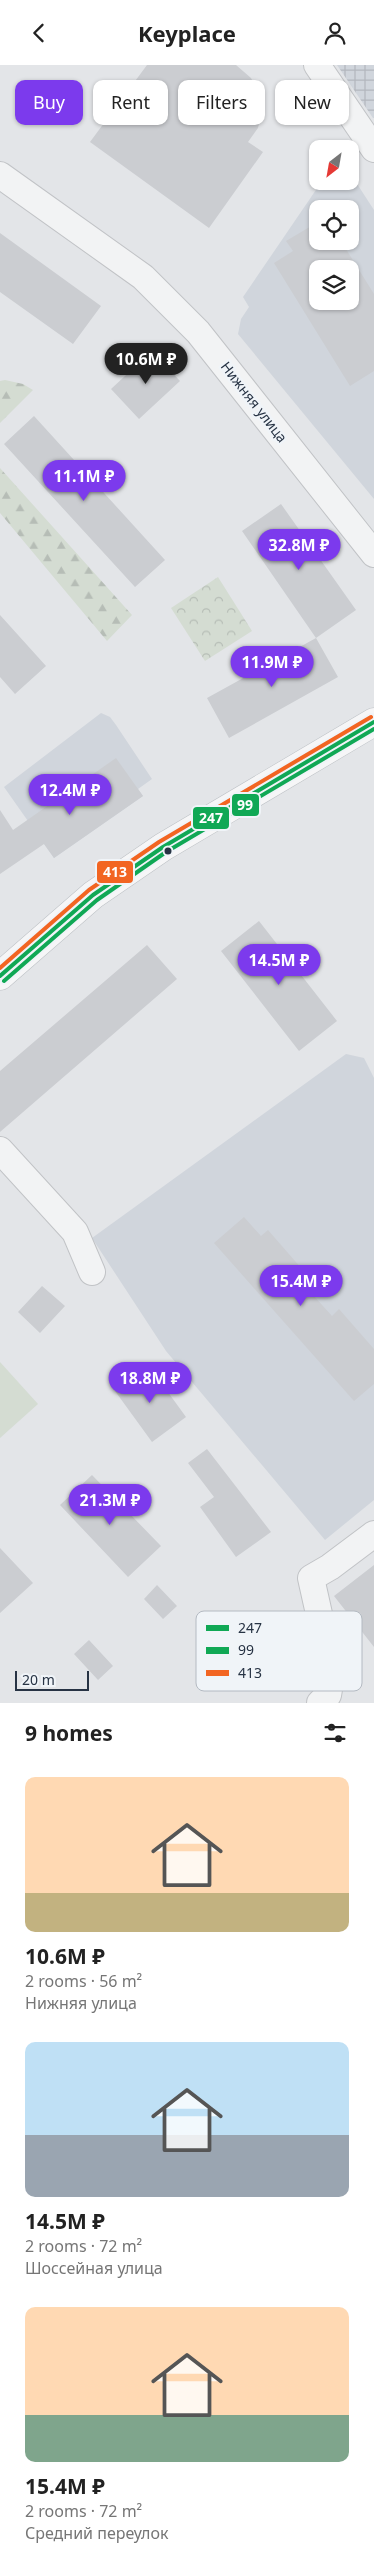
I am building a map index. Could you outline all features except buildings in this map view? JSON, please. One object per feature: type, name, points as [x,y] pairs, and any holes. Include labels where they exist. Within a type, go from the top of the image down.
[{"type":"main road","points":[[0,976],[93,895],[163,847],[374,722]]},
{"type":"street","points":[[317,65],[374,149]]},
{"type":"street","name":"Нижняя улица","points":[[0,175],[143,277],[192,325],[374,553]]},
{"type":"street","points":[[0,1150],[75,1232],[92,1272]]},
{"type":"street","points":[[318,1611],[311,1578],[330,1567],[374,1534]]},
{"type":"street","points":[[320,1703],[328,1695],[329,1691]]},
{"type":"shaded area","points":[[337,65],[374,65],[374,118],[349,80]]},
{"type":"shaded area","points":[[359,187],[374,210],[374,499],[238,334],[241,319],[249,307],[243,297],[309,200],[309,250],[359,250],[359,200],[309,200],[316,190],[359,190]]},
{"type":"shaded area","points":[[101,713],[110,717],[152,779],[138,789],[143,796],[54,858],[4,787]]},
{"type":"shaded area","points":[[346,1054],[364,1058],[374,1078],[374,1500],[325,1540],[166,1351],[92,1238]]},
{"type":"green space","points":[[5,380],[23,384],[33,390],[0,423],[0,381]]},
{"type":"green space","points":[[0,468],[132,615],[107,641],[0,513]]},
{"type":"green space","points":[[218,577],[252,631],[205,661],[171,608]]},
{"type":"green space","points":[[0,1362],[38,1404],[0,1438]]},
{"type":"transit line","name":"413","points":[[0,968],[89,890],[159,842],[371,717]]},
{"type":"transit line","name":"247","points":[[0,976],[93,895],[163,847],[374,722]]},
{"type":"transit line","name":"99","points":[[4,981],[97,900],[166,852],[374,729]]}]
